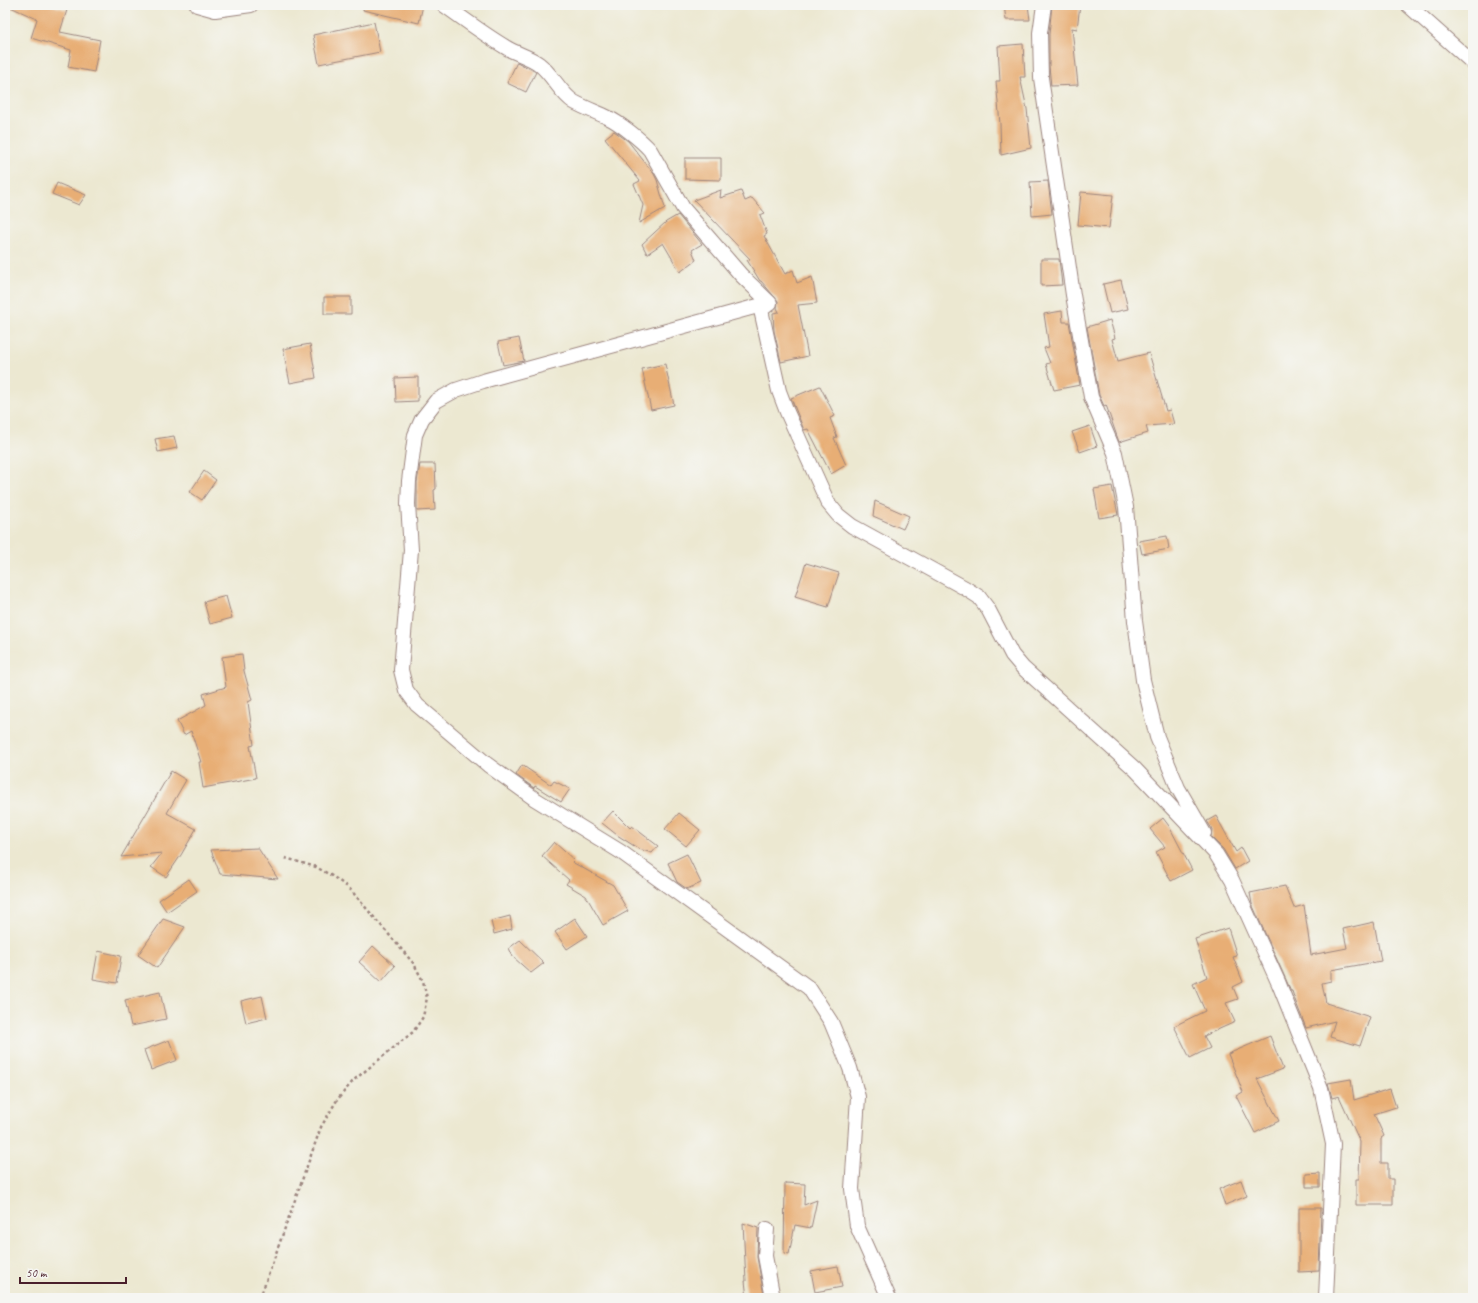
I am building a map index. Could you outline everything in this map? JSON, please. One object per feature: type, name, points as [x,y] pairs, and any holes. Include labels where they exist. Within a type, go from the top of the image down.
[{"type":"street","points":[[197,5],[215,10],[251,5]]},
{"type":"street","points":[[444,5],[500,44],[538,63],[547,71],[564,93],[573,101],[609,118],[643,143],[656,159],[682,208],[741,275],[770,303]]},
{"type":"street","points":[[1044,5],[1040,33],[1041,78],[1073,295],[1091,397],[1115,453],[1126,507],[1143,680],[1157,737],[1178,788],[1232,880],[1279,984],[1320,1088],[1333,1144],[1326,1298]]},
{"type":"street","points":[[1408,5],[1473,63]]},
{"type":"street","points":[[770,303],[761,310],[779,391],[796,433],[828,503],[838,515],[852,526],[965,588],[978,597],[988,609],[1012,655],[1023,668],[1135,769],[1216,854]]},
{"type":"street","points":[[770,303],[483,381],[456,390],[436,401],[422,420],[415,436],[409,481],[408,504],[410,550],[401,670],[406,690],[417,705],[488,765],[534,799],[621,852],[809,988],[831,1022],[852,1075],[858,1097],[852,1189],[857,1226],[889,1298]]},
{"type":"street","points":[[767,1228],[765,1256],[774,1298]]},
{"type":"path","points":[[260,1298],[321,1127],[337,1100],[354,1080],[413,1032],[423,1017],[426,998],[422,982],[414,964],[349,888],[316,867],[282,857]]},
{"type":"building","points":[[6,5],[51,5],[67,10],[60,32],[100,40],[94,72],[68,67],[71,50],[31,38],[37,19]]},
{"type":"building","points":[[364,5],[423,5],[419,23],[363,10]]},
{"type":"building","points":[[1004,5],[1028,5],[1030,20],[1006,20]]},
{"type":"building","points":[[1052,5],[1080,5],[1077,29],[1072,28],[1078,85],[1051,86],[1049,66],[1049,34]]},
{"type":"building","points":[[374,22],[380,52],[319,64],[313,35]]},
{"type":"building","points":[[1023,44],[1025,77],[1020,77],[1027,109],[1031,148],[1001,155],[996,81],[1000,81],[998,46]]},
{"type":"building","points":[[517,62],[536,72],[526,92],[507,83]]},
{"type":"building","points":[[614,131],[628,141],[654,174],[665,208],[639,223],[643,205],[634,184],[640,181],[605,138]]},
{"type":"building","points":[[685,158],[721,158],[721,180],[685,179]]},
{"type":"building","points":[[1048,181],[1052,214],[1032,216],[1030,182]]},
{"type":"building","points":[[57,183],[86,195],[79,205],[52,194]]},
{"type":"building","points":[[721,190],[720,198],[741,191],[745,201],[752,198],[765,213],[760,215],[767,234],[764,236],[785,274],[793,270],[797,283],[812,277],[817,303],[798,305],[808,356],[781,362],[774,331],[773,313],[779,312],[777,308],[778,301],[760,281],[747,260],[750,259],[694,200]]},
{"type":"building","points":[[1081,192],[1113,195],[1109,228],[1078,225]]},
{"type":"building","points":[[678,215],[702,244],[692,250],[696,260],[680,272],[663,243],[647,254],[642,244],[666,222]]},
{"type":"building","points":[[1041,259],[1059,259],[1062,285],[1041,286]]},
{"type":"building","points":[[1121,280],[1128,309],[1110,313],[1103,284]]},
{"type":"building","points":[[324,297],[351,297],[351,314],[324,314]]},
{"type":"building","points":[[1062,311],[1063,322],[1069,322],[1080,385],[1054,390],[1046,364],[1050,363],[1044,348],[1049,347],[1044,314]]},
{"type":"building","points":[[1110,320],[1115,338],[1112,339],[1118,361],[1149,353],[1166,411],[1170,410],[1174,424],[1146,426],[1148,433],[1119,442],[1106,405],[1104,406],[1099,395],[1087,327]]},
{"type":"building","points":[[519,338],[524,361],[503,365],[498,342]]},
{"type":"building","points":[[310,344],[316,378],[290,383],[283,349]]},
{"type":"building","points":[[665,364],[674,405],[651,410],[642,369]]},
{"type":"building","points":[[418,377],[418,401],[396,402],[395,378]]},
{"type":"building","points":[[820,386],[835,416],[830,418],[837,437],[834,438],[846,465],[831,474],[808,429],[804,430],[791,398]]},
{"type":"building","points":[[1090,426],[1097,446],[1080,452],[1072,432]]},
{"type":"building","points":[[174,436],[177,448],[158,452],[155,439]]},
{"type":"building","points":[[420,464],[435,464],[435,510],[417,511],[417,482]]},
{"type":"building","points":[[204,471],[216,480],[202,500],[190,492]]},
{"type":"building","points":[[1112,486],[1118,515],[1099,518],[1094,489]]},
{"type":"building","points":[[875,501],[909,516],[903,529],[873,516]]},
{"type":"building","points":[[1167,536],[1169,549],[1142,554],[1139,541]]},
{"type":"building","points":[[806,563],[839,573],[828,607],[795,597]]},
{"type":"building","points":[[226,596],[232,618],[210,624],[204,602]]},
{"type":"building","points":[[242,654],[244,671],[252,700],[248,702],[254,745],[250,746],[256,778],[203,788],[199,762],[201,762],[191,731],[184,735],[177,721],[206,705],[203,694],[226,687],[222,657]]},
{"type":"building","points":[[522,765],[551,785],[554,781],[570,789],[561,802],[535,786],[534,788],[516,775]]},
{"type":"building","points":[[171,771],[186,780],[167,813],[196,829],[166,877],[151,867],[162,853],[121,857]]},
{"type":"building","points":[[613,811],[630,828],[632,826],[658,846],[652,853],[639,849],[602,823]]},
{"type":"building","points":[[679,813],[700,830],[686,846],[665,829]]},
{"type":"building","points":[[1216,816],[1236,852],[1241,848],[1248,861],[1235,869],[1223,849],[1211,837],[1212,829],[1207,821]]},
{"type":"building","points":[[1163,818],[1169,826],[1192,870],[1171,881],[1156,852],[1165,847],[1150,829]]},
{"type":"building","points":[[554,842],[574,860],[572,862],[613,885],[628,911],[603,925],[586,896],[566,884],[569,880],[542,856]]},
{"type":"building","points":[[258,848],[278,879],[220,874],[211,850]]},
{"type":"building","points":[[687,854],[701,883],[687,889],[677,882],[668,863]]},
{"type":"building","points":[[189,879],[197,891],[167,912],[159,900]]},
{"type":"building","points":[[1285,886],[1294,908],[1304,905],[1311,955],[1347,948],[1343,929],[1374,922],[1381,961],[1331,970],[1331,981],[1322,983],[1326,1003],[1370,1017],[1360,1046],[1330,1037],[1335,1021],[1306,1028],[1292,991],[1252,904],[1250,893]]},
{"type":"building","points":[[510,916],[512,929],[494,934],[491,921]]},
{"type":"building","points":[[575,918],[587,936],[567,949],[555,932]]},
{"type":"building","points":[[163,919],[185,927],[157,968],[138,955]]},
{"type":"building","points":[[1228,928],[1237,956],[1233,957],[1243,982],[1233,987],[1238,999],[1226,1003],[1235,1022],[1204,1036],[1210,1048],[1190,1058],[1174,1026],[1205,1011],[1193,984],[1207,977],[1195,939]]},
{"type":"building","points":[[520,940],[544,963],[531,973],[513,957],[509,948]]},
{"type":"building","points":[[373,946],[395,966],[381,982],[359,962]]},
{"type":"building","points":[[98,951],[121,956],[117,983],[93,979]]},
{"type":"building","points":[[160,992],[166,1019],[131,1026],[125,1000]]},
{"type":"building","points":[[262,996],[267,1018],[246,1023],[241,1001]]},
{"type":"building","points":[[1270,1036],[1283,1069],[1257,1079],[1279,1121],[1255,1133],[1236,1096],[1243,1092],[1228,1054]]},
{"type":"building","points":[[169,1040],[177,1060],[151,1070],[144,1050]]},
{"type":"building","points":[[1351,1079],[1354,1100],[1390,1089],[1396,1107],[1374,1114],[1384,1136],[1381,1138],[1381,1163],[1388,1163],[1388,1179],[1393,1179],[1393,1205],[1356,1205],[1356,1179],[1359,1179],[1360,1142],[1339,1096],[1332,1098],[1328,1083]]},
{"type":"building","points":[[1320,1173],[1320,1187],[1306,1187],[1306,1174]]},
{"type":"building","points":[[1241,1180],[1247,1196],[1225,1205],[1219,1189]]},
{"type":"building","points":[[785,1183],[805,1184],[804,1205],[817,1200],[811,1228],[795,1225],[789,1254],[784,1253]]},
{"type":"building","points":[[1299,1208],[1321,1208],[1319,1271],[1299,1272]]},
{"type":"building","points":[[743,1223],[758,1228],[757,1257],[764,1295],[758,1298],[747,1298]]},
{"type":"building","points":[[838,1266],[842,1287],[815,1292],[811,1271]]}]
